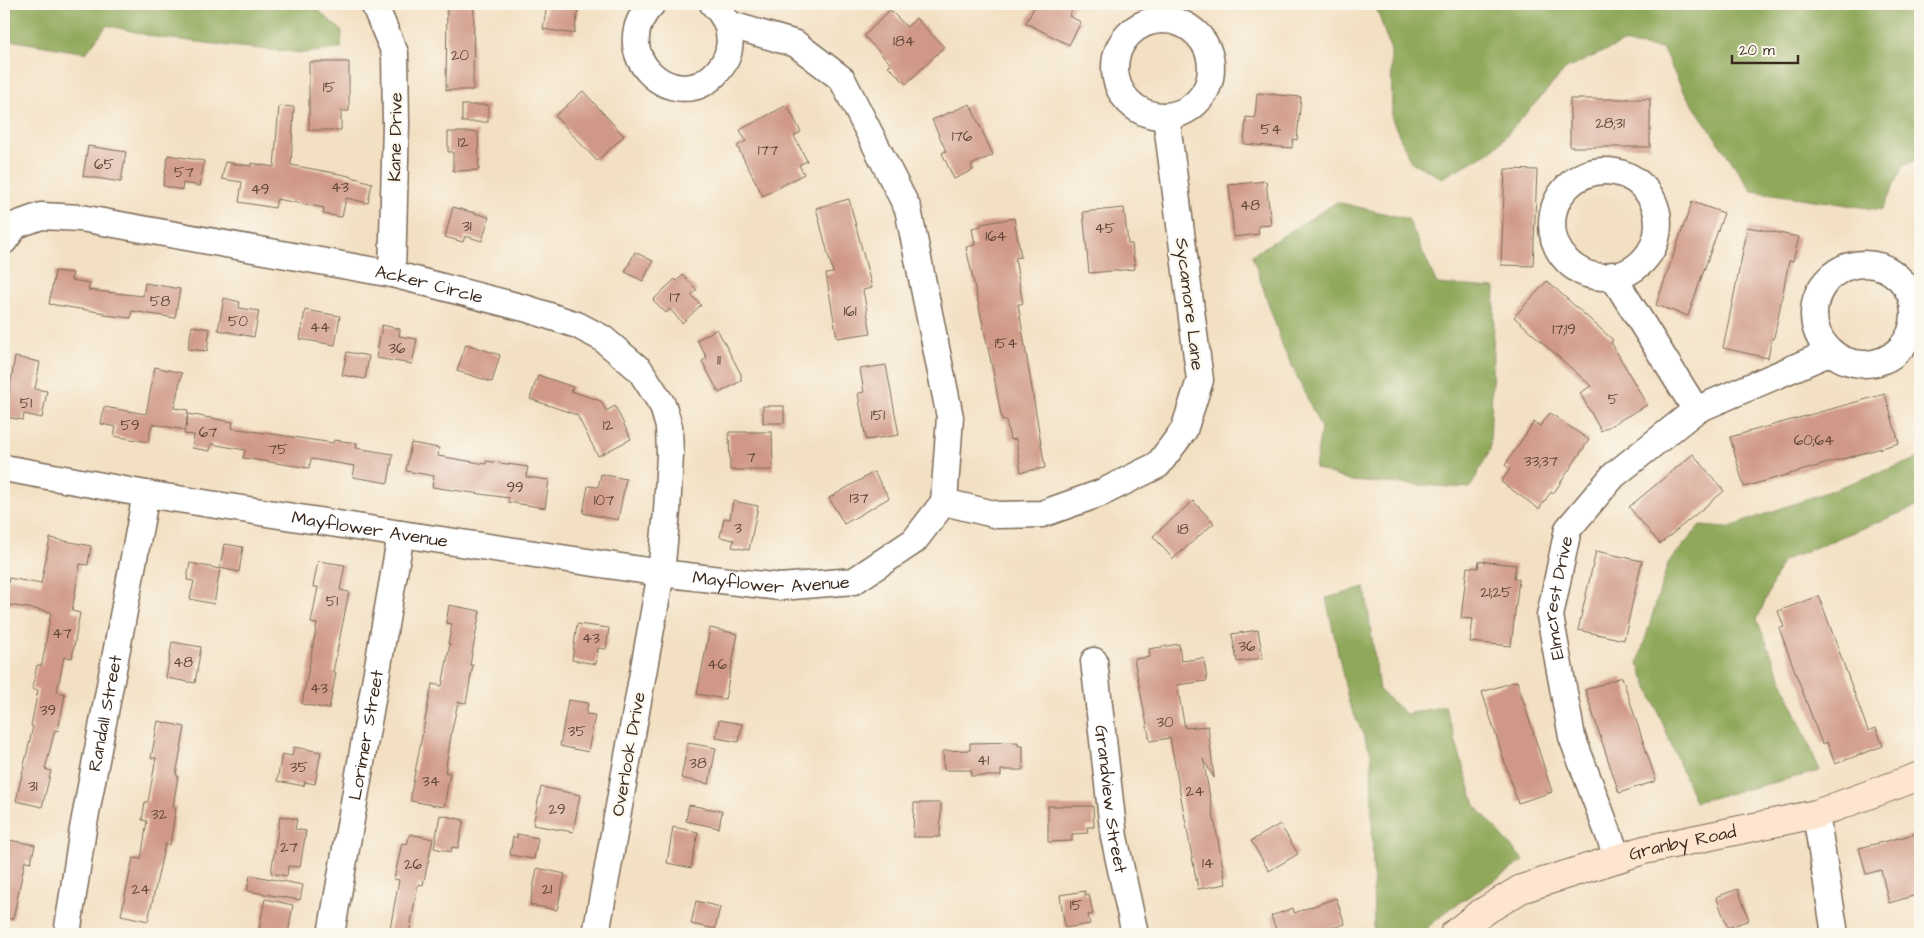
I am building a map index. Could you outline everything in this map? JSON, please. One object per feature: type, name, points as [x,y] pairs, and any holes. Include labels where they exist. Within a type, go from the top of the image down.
[{"type":"main road","name":"Granby Road","points":[[1454,934],[1478,915],[1521,890],[1644,850],[1816,814],[1920,776]]},
{"type":"street","name":"Kane Drive","points":[[374,4],[395,53],[396,123],[392,274]]},
{"type":"street","points":[[652,4],[641,17],[636,32],[636,48],[641,64],[652,76],[666,84],[681,87],[697,85],[710,79],[721,68],[728,54],[731,39],[721,14]]},
{"type":"street","points":[[721,14],[796,44],[842,79],[908,210],[950,417],[944,502]]},
{"type":"street","name":"Sycamore Lane","points":[[944,502],[998,515],[1042,514],[1102,493],[1158,465],[1184,430],[1200,380],[1166,116]]},
{"type":"street","points":[[1608,171],[1626,175],[1642,186],[1652,201],[1658,218],[1656,237],[1649,253],[1636,266],[1619,274],[1612,275],[1601,276],[1585,273],[1570,264],[1560,252],[1553,237],[1551,220],[1555,204],[1564,190],[1577,179],[1592,172],[1608,171]]},
{"type":"street","name":"Acker Circle","points":[[4,241],[16,224],[41,216],[81,218],[392,274],[528,309],[577,325],[602,338],[640,370],[663,406],[669,427],[670,455],[661,573]]},
{"type":"street","points":[[1612,275],[1696,410]]},
{"type":"street","name":"Elmcrest Drive","points":[[1618,859],[1572,737],[1550,616],[1568,529],[1613,476],[1696,410],[1831,352]]},
{"type":"street","name":"Mayflower Avenue","points":[[4,468],[146,494],[401,534],[661,573],[780,587],[854,582],[914,541],[944,502]]},
{"type":"street","name":"Randall Street","points":[[67,934],[83,829],[146,494]]},
{"type":"street","name":"Lorimer Street","points":[[331,934],[401,534]]},
{"type":"street","name":"Overlook Drive","points":[[596,934],[661,573]]},
{"type":"street","name":"Grandview Street","points":[[1094,661],[1114,836],[1134,934]]},
{"type":"street","points":[[1816,814],[1836,934]]},
{"type":"green space","points":[[4,4],[311,4],[342,31],[341,49],[302,53],[240,47],[155,37],[107,25],[86,53],[4,39]]},
{"type":"green space","points":[[1375,4],[1920,4],[1920,160],[1904,164],[1882,210],[1752,191],[1682,89],[1663,49],[1622,43],[1566,69],[1493,150],[1442,178],[1411,162],[1392,119],[1391,51]]},
{"type":"green space","points":[[1337,202],[1408,219],[1437,284],[1495,288],[1490,450],[1470,488],[1349,481],[1315,468],[1321,428],[1283,347],[1252,255]]},
{"type":"green space","points":[[1920,458],[1920,505],[1782,561],[1757,620],[1820,771],[1695,802],[1638,663],[1668,563],[1700,526],[1727,528]]},
{"type":"green space","points":[[1365,588],[1379,690],[1406,714],[1445,706],[1475,805],[1524,861],[1451,908],[1419,934],[1374,934],[1371,752],[1349,703],[1326,598]]},
{"type":"building","points":[[447,4],[474,4],[473,90],[446,90]]},
{"type":"building","points":[[547,4],[579,4],[574,34],[543,29]]},
{"type":"building","points":[[1036,4],[1075,4],[1069,16],[1081,22],[1069,45],[1026,23]]},
{"type":"building","points":[[890,10],[907,27],[916,18],[944,47],[906,84],[888,66],[891,64],[864,36]]},
{"type":"building","points":[[309,62],[349,62],[349,111],[341,111],[341,130],[309,130]]},
{"type":"building","points":[[583,91],[624,136],[597,161],[555,116]]},
{"type":"building","points":[[1257,93],[1301,97],[1297,140],[1293,139],[1292,148],[1244,144],[1246,117],[1255,118]]},
{"type":"building","points":[[1570,99],[1650,99],[1650,147],[1570,147]]},
{"type":"building","points":[[970,104],[993,155],[971,165],[973,170],[954,179],[942,153],[946,151],[932,120]]},
{"type":"building","points":[[462,105],[488,105],[488,122],[462,122]]},
{"type":"building","points":[[787,105],[801,132],[794,136],[807,161],[799,165],[804,174],[763,196],[737,146],[746,141],[740,130]]},
{"type":"building","points":[[279,106],[294,107],[291,165],[345,175],[372,183],[368,203],[346,198],[342,217],[323,214],[324,208],[277,199],[275,208],[239,202],[242,182],[222,179],[225,162],[251,166],[251,163],[274,167]]},
{"type":"building","points":[[448,132],[478,132],[479,170],[453,171],[453,152],[448,152]]},
{"type":"building","points":[[88,146],[126,152],[121,182],[83,176]]},
{"type":"building","points":[[168,155],[204,161],[200,186],[183,183],[182,190],[163,186]]},
{"type":"building","points":[[1505,169],[1537,170],[1533,266],[1501,265]]},
{"type":"building","points":[[1266,181],[1271,225],[1258,226],[1259,234],[1234,237],[1229,185]]},
{"type":"building","points":[[849,199],[872,288],[863,290],[871,333],[837,338],[826,274],[833,273],[816,208]]},
{"type":"building","points":[[1692,202],[1724,213],[1688,316],[1656,305]]},
{"type":"building","points":[[453,207],[489,217],[482,241],[465,236],[463,242],[445,237]]},
{"type":"building","points":[[1124,208],[1128,244],[1132,244],[1135,269],[1089,273],[1083,212]]},
{"type":"building","points":[[1014,218],[1021,257],[1015,258],[1023,304],[1018,304],[1045,468],[1021,472],[1016,439],[1010,440],[1006,420],[1002,421],[966,247],[975,245],[972,228],[981,226],[981,224]]},
{"type":"building","points":[[1748,227],[1799,237],[1793,261],[1789,261],[1774,338],[1772,338],[1768,358],[1723,348]]},
{"type":"building","points":[[635,252],[653,261],[643,281],[625,272]]},
{"type":"building","points":[[55,271],[73,273],[71,280],[90,283],[88,290],[143,296],[145,283],[180,289],[175,318],[132,311],[131,318],[104,315],[105,313],[49,304]]},
{"type":"building","points":[[683,275],[697,290],[691,295],[701,305],[682,323],[670,309],[666,313],[653,300],[675,279],[677,281]]},
{"type":"building","points":[[1547,281],[1613,340],[1611,342],[1647,405],[1601,431],[1580,393],[1591,386],[1514,317]]},
{"type":"building","points":[[224,298],[240,302],[239,308],[259,311],[254,337],[218,330]]},
{"type":"building","points":[[305,310],[340,316],[335,345],[300,339]]},
{"type":"building","points":[[382,325],[400,329],[399,336],[417,339],[412,364],[376,358]]},
{"type":"building","points":[[192,326],[210,329],[207,351],[188,349]]},
{"type":"building","points":[[717,329],[741,374],[741,381],[719,393],[702,361],[707,358],[697,340]]},
{"type":"building","points":[[466,344],[500,355],[492,382],[457,371]]},
{"type":"building","points":[[347,352],[369,356],[365,379],[342,375]]},
{"type":"building","points":[[15,357],[40,362],[35,389],[47,391],[42,418],[24,414],[23,420],[5,417]]},
{"type":"building","points":[[886,365],[899,435],[866,440],[858,393],[864,392],[860,369]]},
{"type":"building","points":[[155,367],[182,373],[174,408],[188,410],[186,428],[188,414],[233,422],[232,428],[333,443],[334,440],[357,443],[356,448],[393,454],[388,483],[353,477],[355,466],[311,459],[309,468],[243,458],[245,450],[211,444],[210,451],[192,448],[194,435],[184,434],[185,430],[152,424],[148,442],[114,436],[116,427],[101,424],[104,407],[146,414]]},
{"type":"building","points":[[538,375],[573,387],[571,391],[601,401],[606,411],[615,406],[631,439],[598,456],[577,415],[530,399]]},
{"type":"building","points":[[1885,394],[1899,443],[1744,487],[1730,437]]},
{"type":"building","points":[[763,406],[784,406],[784,423],[763,423]]},
{"type":"building","points":[[1550,413],[1589,440],[1553,494],[1551,492],[1539,509],[1501,482],[1510,469],[1505,465],[1534,422],[1540,426]]},
{"type":"building","points":[[729,432],[772,432],[773,470],[730,470]]},
{"type":"building","points":[[411,443],[439,448],[438,456],[486,464],[486,461],[528,467],[526,477],[549,480],[545,508],[508,502],[509,498],[432,487],[434,476],[406,471]]},
{"type":"building","points":[[1693,454],[1724,491],[1660,544],[1629,507]]},
{"type":"building","points":[[874,472],[889,498],[844,524],[829,498]]},
{"type":"building","points":[[601,474],[626,479],[618,520],[583,513],[588,486],[598,487]]},
{"type":"building","points":[[733,501],[758,506],[749,550],[732,547],[734,540],[720,537],[724,518],[730,519]]},
{"type":"building","points":[[1193,501],[1214,523],[1173,559],[1153,536]]},
{"type":"building","points":[[50,538],[91,546],[88,565],[80,564],[72,611],[80,613],[72,658],[64,657],[57,692],[65,694],[58,731],[55,730],[45,769],[51,771],[42,807],[16,801],[33,726],[31,726],[38,690],[32,689],[37,665],[42,665],[51,612],[4,604],[9,578],[41,584]]},
{"type":"building","points":[[224,544],[243,547],[239,572],[220,568]]},
{"type":"building","points":[[1596,551],[1642,561],[1624,640],[1578,630]]},
{"type":"building","points":[[318,561],[345,565],[340,590],[349,592],[333,672],[336,673],[329,709],[302,704],[317,624],[311,623],[318,587],[313,587]]},
{"type":"building","points":[[1479,561],[1516,565],[1514,578],[1519,579],[1511,646],[1470,642],[1473,619],[1461,618],[1467,567],[1478,568]]},
{"type":"building","points":[[190,563],[220,569],[214,604],[190,599],[194,581],[187,580]]},
{"type":"building","points":[[1819,596],[1868,731],[1876,728],[1883,746],[1835,764],[1827,742],[1822,744],[1779,628],[1784,627],[1778,611]]},
{"type":"building","points":[[449,605],[480,611],[470,665],[473,665],[466,703],[458,702],[452,730],[445,772],[450,773],[444,807],[411,801],[411,793],[432,684],[442,686],[452,624],[446,623]]},
{"type":"building","points":[[577,624],[609,628],[606,649],[598,648],[596,664],[572,660]]},
{"type":"building","points":[[710,628],[738,634],[725,699],[697,694]]},
{"type":"building","points":[[1258,630],[1263,658],[1237,662],[1232,634]]},
{"type":"building","points":[[172,642],[201,647],[195,683],[166,678]]},
{"type":"building","points":[[1179,644],[1181,661],[1204,658],[1207,681],[1177,685],[1185,728],[1208,726],[1214,778],[1203,759],[1226,884],[1198,889],[1170,738],[1150,741],[1134,659],[1150,657],[1149,649]]},
{"type":"building","points":[[1622,677],[1656,781],[1619,793],[1585,690]]},
{"type":"building","points":[[1517,681],[1552,792],[1518,803],[1482,692]]},
{"type":"building","points":[[568,700],[588,703],[586,714],[595,715],[588,752],[560,746]]},
{"type":"building","points":[[719,720],[742,724],[739,742],[716,738]]},
{"type":"building","points":[[158,721],[185,727],[176,775],[178,776],[173,807],[176,807],[170,845],[165,844],[148,921],[121,915],[133,858],[141,859],[147,821],[142,820],[145,802],[148,802],[156,758],[151,758]]},
{"type":"building","points":[[1018,742],[1018,746],[1023,746],[1023,770],[1001,770],[1001,776],[971,776],[971,770],[944,770],[943,751],[970,750],[970,743]]},
{"type":"building","points":[[688,743],[716,748],[709,784],[681,778]]},
{"type":"building","points":[[294,747],[321,752],[315,784],[305,782],[304,786],[277,781],[282,754],[292,756]]},
{"type":"building","points":[[541,787],[580,795],[573,832],[533,825]]},
{"type":"building","points":[[914,803],[941,803],[940,837],[913,837]]},
{"type":"building","points":[[689,805],[722,811],[719,828],[686,821]]},
{"type":"building","points":[[1048,806],[1093,806],[1094,827],[1087,827],[1088,833],[1072,834],[1072,841],[1048,842]]},
{"type":"building","points":[[440,815],[464,820],[458,848],[452,847],[451,852],[434,848]]},
{"type":"building","points":[[280,816],[297,819],[295,829],[306,831],[300,867],[288,866],[287,876],[271,873]]},
{"type":"building","points":[[1280,824],[1298,854],[1269,871],[1251,841]]},
{"type":"building","points":[[673,827],[698,832],[691,868],[667,863]]},
{"type":"building","points":[[410,834],[433,839],[423,885],[418,884],[409,934],[389,934],[399,880],[394,879],[402,843],[407,844]]},
{"type":"building","points":[[517,834],[538,838],[534,859],[510,855],[513,837],[517,838]]},
{"type":"building","points":[[1915,834],[1920,854],[1920,894],[1889,903],[1881,870],[1866,874],[1859,848]]},
{"type":"building","points":[[4,839],[35,845],[31,862],[25,861],[13,919],[4,918]]},
{"type":"building","points":[[537,868],[565,874],[557,910],[530,905]]},
{"type":"building","points":[[250,875],[303,885],[300,900],[247,891]]},
{"type":"building","points":[[1738,889],[1749,920],[1728,928],[1716,897]]},
{"type":"building","points":[[1085,891],[1085,895],[1089,894],[1093,914],[1088,915],[1090,924],[1065,928],[1060,895]]},
{"type":"building","points":[[1336,898],[1345,924],[1314,934],[1312,927],[1291,934],[1278,934],[1271,916],[1293,908],[1294,913]]},
{"type":"building","points":[[265,899],[293,905],[288,934],[258,934]]},
{"type":"building","points":[[696,901],[720,907],[715,929],[691,924]]}]
